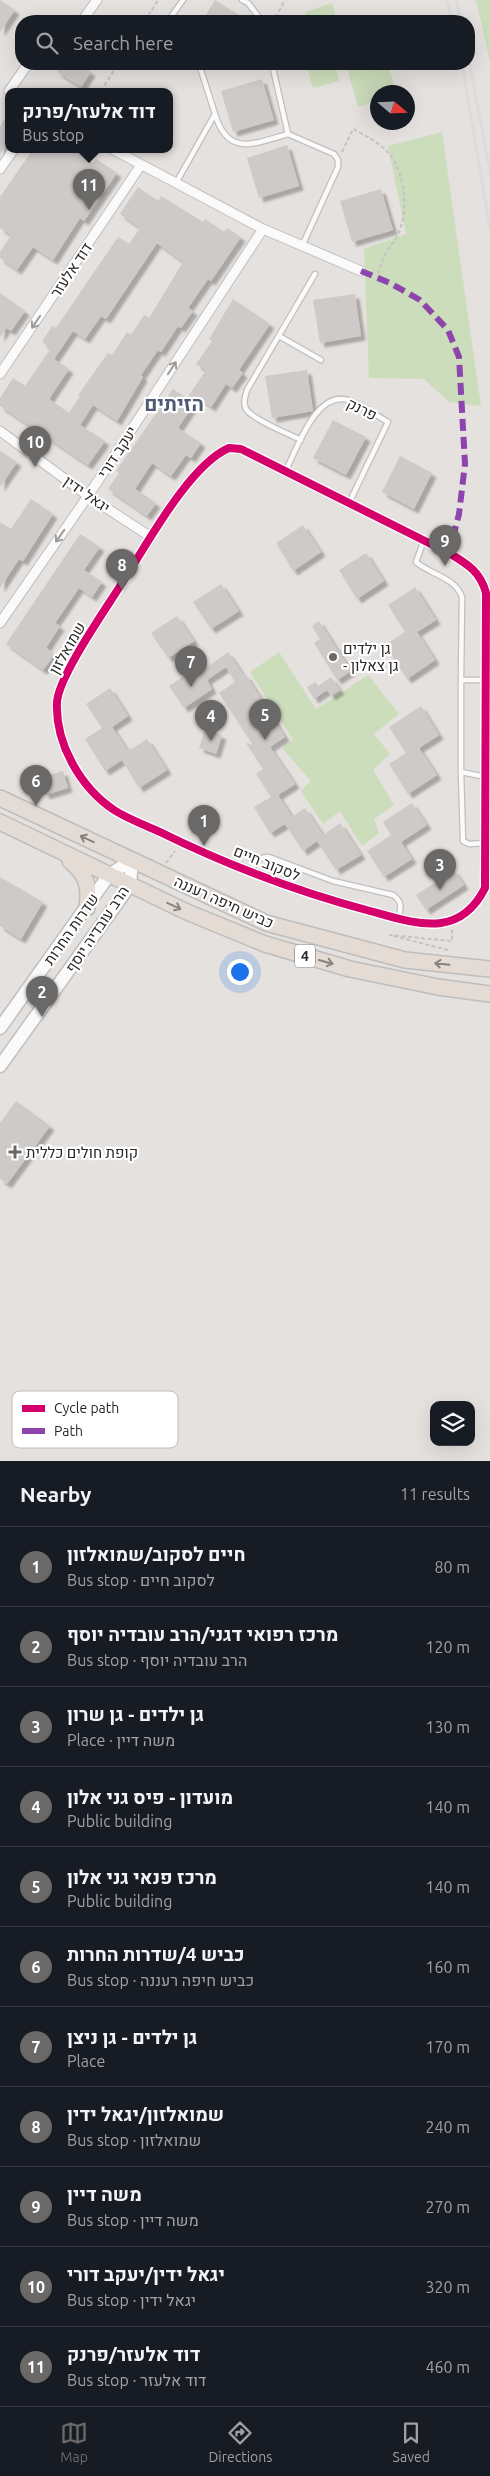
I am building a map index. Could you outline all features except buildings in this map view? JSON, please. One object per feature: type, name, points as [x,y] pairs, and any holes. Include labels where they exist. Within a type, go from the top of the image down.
[{"type":"highway","name":"כביש חיפה רעננה","points":[[0,798],[266,923],[405,960],[490,969]]},
{"type":"highway","name":"כביש חיפה רעננה","points":[[0,822],[187,912],[265,944],[350,969],[438,987],[490,994]]},
{"type":"highway","points":[[58,851],[81,871],[87,880],[89,893],[87,908]]},
{"type":"main road","name":"שדרות החרות","points":[[0,1028],[109,875],[132,860]]},
{"type":"main road","name":"הרב עובדיה יוסף","points":[[0,1066],[130,885],[132,860]]},
{"type":"street","points":[[86,15],[97,0]]},
{"type":"street","points":[[12,88],[24,70]]},
{"type":"street","points":[[0,169],[11,153]]},
{"type":"street","points":[[119,153],[263,229],[361,271]]},
{"type":"street","name":"דוד אלעזר","points":[[0,374],[141,165]]},
{"type":"street","name":"יעקב דורי","points":[[0,623],[88,496],[263,229]]},
{"type":"street","name":"יגאל ידין","points":[[0,431],[88,496],[151,537]]},
{"type":"street","points":[[151,537],[202,467],[216,454],[228,448],[241,449],[424,540],[470,566],[482,581],[486,593],[485,888],[478,902],[451,922]]},
{"type":"street","name":"שמואלזון","points":[[84,782],[64,747],[58,724],[57,700],[60,687],[151,537]]},
{"type":"street","name":"לסקוב חיים","points":[[84,782],[114,810],[182,843],[309,894],[398,919],[427,924],[451,922]]},
{"type":"lane","points":[[172,15],[183,0]]},
{"type":"lane","points":[[242,0],[248,3],[257,15]]},
{"type":"lane","points":[[201,70],[218,124],[233,143],[246,145],[288,134],[334,154],[338,160],[338,167],[302,246]]},
{"type":"lane","points":[[273,70],[288,134]]},
{"type":"lane","points":[[176,184],[215,114]]},
{"type":"lane","points":[[301,440],[254,416],[246,410],[244,400],[246,390],[315,274]]},
{"type":"lane","points":[[278,336],[321,360]]},
{"type":"lane","name":"פרנק","points":[[286,470],[315,413],[326,402],[338,398],[350,400],[388,422],[349,503]]},
{"type":"lane","points":[[424,540],[416,562],[453,584],[459,590],[462,597],[461,772],[463,841],[469,844],[486,843]]},
{"type":"lane","points":[[461,680],[486,680]]},
{"type":"lane","points":[[461,772],[486,777]]},
{"type":"lane","points":[[251,871],[256,862],[262,857],[269,857],[333,881],[393,895],[399,899],[402,906],[398,919]]},
{"type":"path","points":[[149,15],[158,1],[152,0]]},
{"type":"path","points":[[277,15],[285,0]]},
{"type":"path","points":[[102,88],[114,70]]},
{"type":"path","points":[[338,160],[353,129],[374,140],[390,156],[399,175],[404,195],[400,230],[384,256],[377,278]]},
{"type":"path","points":[[158,872],[182,843]]},
{"type":"path","points":[[451,922],[452,941],[390,935],[451,951]]},
{"type":"green space","points":[[476,0],[490,0],[490,62]]},
{"type":"green space","points":[[332,3],[335,15],[306,15],[305,12]]},
{"type":"green space","points":[[308,70],[336,70],[339,81],[313,88]]},
{"type":"green space","points":[[348,70],[390,70],[394,85],[370,85],[370,103],[358,107]]},
{"type":"green space","points":[[442,132],[481,406],[449,402],[424,379],[369,378],[364,249],[406,234],[388,146]]},
{"type":"green space","points":[[279,652],[316,709],[368,675],[399,714],[374,734],[390,754],[373,770],[394,805],[374,819],[379,833],[362,846],[340,811],[323,824],[301,791],[311,781],[282,748],[293,740],[250,672]]},
{"type":"railway","points":[[447,0],[451,15]]},
{"type":"railway","points":[[456,0],[460,15]]},
{"type":"railway","points":[[463,70],[490,228]]},
{"type":"railway","points":[[471,70],[490,173]]},
{"type":"marked path","points":[[361,271],[390,283],[420,300],[448,330],[459,357],[465,464],[459,514],[449,553]]},
{"type":"cycle path","points":[[229,448],[241,449],[449,553],[472,569],[483,585],[486,593],[485,888],[473,906],[455,919],[432,924],[396,918],[316,895],[211,856],[114,810],[90,789],[72,763],[60,733],[57,702],[60,690],[74,659],[184,488],[214,457],[229,448]]},
{"type":"place","name":"דוד אלעזר/פרנק","points":[[89,210]]},
{"type":"place","name":"יגאל ידין/יעקב דורי","points":[[35,467]]},
{"type":"place","name":"משה דיין","points":[[445,566]]},
{"type":"place","name":"שמואלזון/יגאל ידין","points":[[122,590]]},
{"type":"place","name":"גן ילדים - גן צאלון","points":[[333,657]]},
{"type":"place","name":"גן ילדים - גן ניצן","points":[[191,687]]},
{"type":"place","name":"מרכז פנאי גני אלון","points":[[265,740]]},
{"type":"place","name":"מועדון - פיס גני אלון","points":[[211,741]]},
{"type":"place","name":"כביש 4/שדרות החרות","points":[[36,806]]},
{"type":"place","name":"חיים לסקוב/שמואלזון","points":[[204,846]]},
{"type":"place","name":"גן ילדים - גן שרון","points":[[440,890]]},
{"type":"place","name":"מרכז רפואי דגני/הרב עובדיה יוסף","points":[[42,1017]]},
{"type":"place","name":"קופת חולים כללית","points":[[15,1152]]},
{"type":"district","name":"הזיתים","points":[[174,403]]}]
